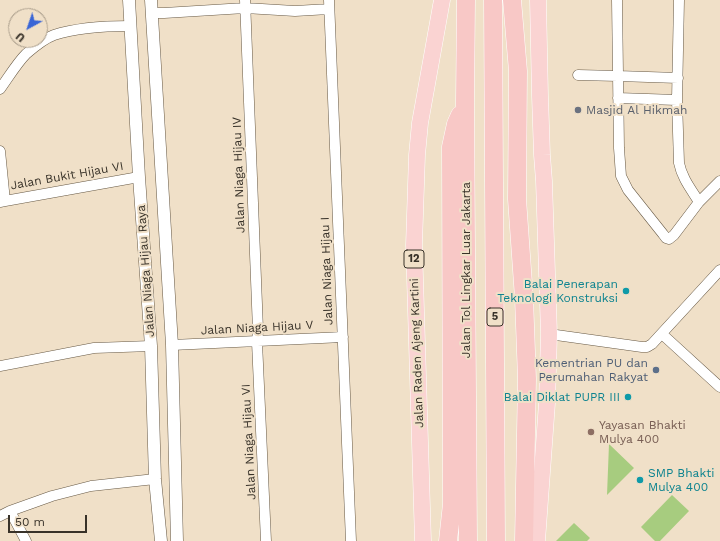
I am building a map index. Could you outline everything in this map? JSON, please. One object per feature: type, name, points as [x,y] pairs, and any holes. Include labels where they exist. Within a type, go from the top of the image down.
[{"type":"highway","name":"Jalan Raden Ajeng Kartini","points":[[423,541],[414,245],[420,123],[442,0]]},
{"type":"highway","name":"Jalan Tol Lingkar Luar Jakarta","points":[[466,0],[465,102],[468,541]]},
{"type":"highway","name":"5","points":[[493,0],[496,541]]},
{"type":"highway","points":[[512,0],[518,71],[517,199],[524,298],[526,379],[524,541]]},
{"type":"highway","points":[[537,541],[547,403],[549,334],[538,0]]},
{"type":"highway","points":[[448,541],[452,504],[451,147],[456,124],[465,102]]},
{"type":"street","name":"Jalan Niaga Hijau Raya","points":[[129,0],[139,177],[151,346],[155,479],[161,541]]},
{"type":"street","name":"Jalan Niaga Hijau Raya","points":[[151,0],[172,345],[177,541]]},
{"type":"street","points":[[617,0],[619,148],[621,176],[628,190],[666,238],[669,238],[674,235],[699,202],[720,181]]},
{"type":"street","points":[[679,0],[677,100],[679,163],[685,180],[699,202]]},
{"type":"street","points":[[152,13],[245,4],[295,11],[329,5]]},
{"type":"street","name":"Jalan Niaga Hijau IV","points":[[245,4],[258,330],[257,342]]},
{"type":"street","name":"Jalan Niaga Hijau I","points":[[329,5],[351,541]]},
{"type":"street","points":[[0,89],[25,55],[38,43],[69,31],[102,27],[130,26]]},
{"type":"street","points":[[578,76],[678,78]]},
{"type":"street","points":[[618,98],[677,100]]},
{"type":"street","points":[[0,151],[2,201]]},
{"type":"street","name":"Jalan Bukit Hijau VI","points":[[2,201],[139,177]]},
{"type":"street","points":[[549,334],[647,347],[662,334],[720,270]]},
{"type":"street","points":[[662,334],[720,387]]},
{"type":"street","name":"Jalan Niaga Hijau V","points":[[172,345],[343,337]]},
{"type":"street","name":"Jalan Niaga Hijau VI","points":[[257,342],[266,541]]},
{"type":"street","points":[[0,366],[94,348],[151,346]]},
{"type":"street","points":[[153,409],[173,409]]},
{"type":"street","points":[[0,516],[52,496],[91,486],[155,479]]},
{"type":"street","points":[[10,511],[26,541]]},
{"type":"green space","points":[[609,444],[634,468],[607,495]]},
{"type":"green space","points":[[672,495],[689,511],[660,541],[655,541],[641,527]]},
{"type":"green space","points":[[574,523],[590,538],[587,541],[556,541]]},
{"type":"place","name":"Masjid Al Hikmah","points":[[578,110]]},
{"type":"place","name":"Balai Penerapan Teknologi Konstruksi","points":[[626,291]]},
{"type":"place","name":"Kementrian PU dan Perumahan Rakyat","points":[[656,370]]},
{"type":"place","name":"Balai Diklat PUPR III","points":[[628,397]]},
{"type":"place","name":"Yayasan Bhakti Mulya 400","points":[[591,432]]},
{"type":"place","name":"SMP Bhakti Mulya 400","points":[[640,480]]}]
